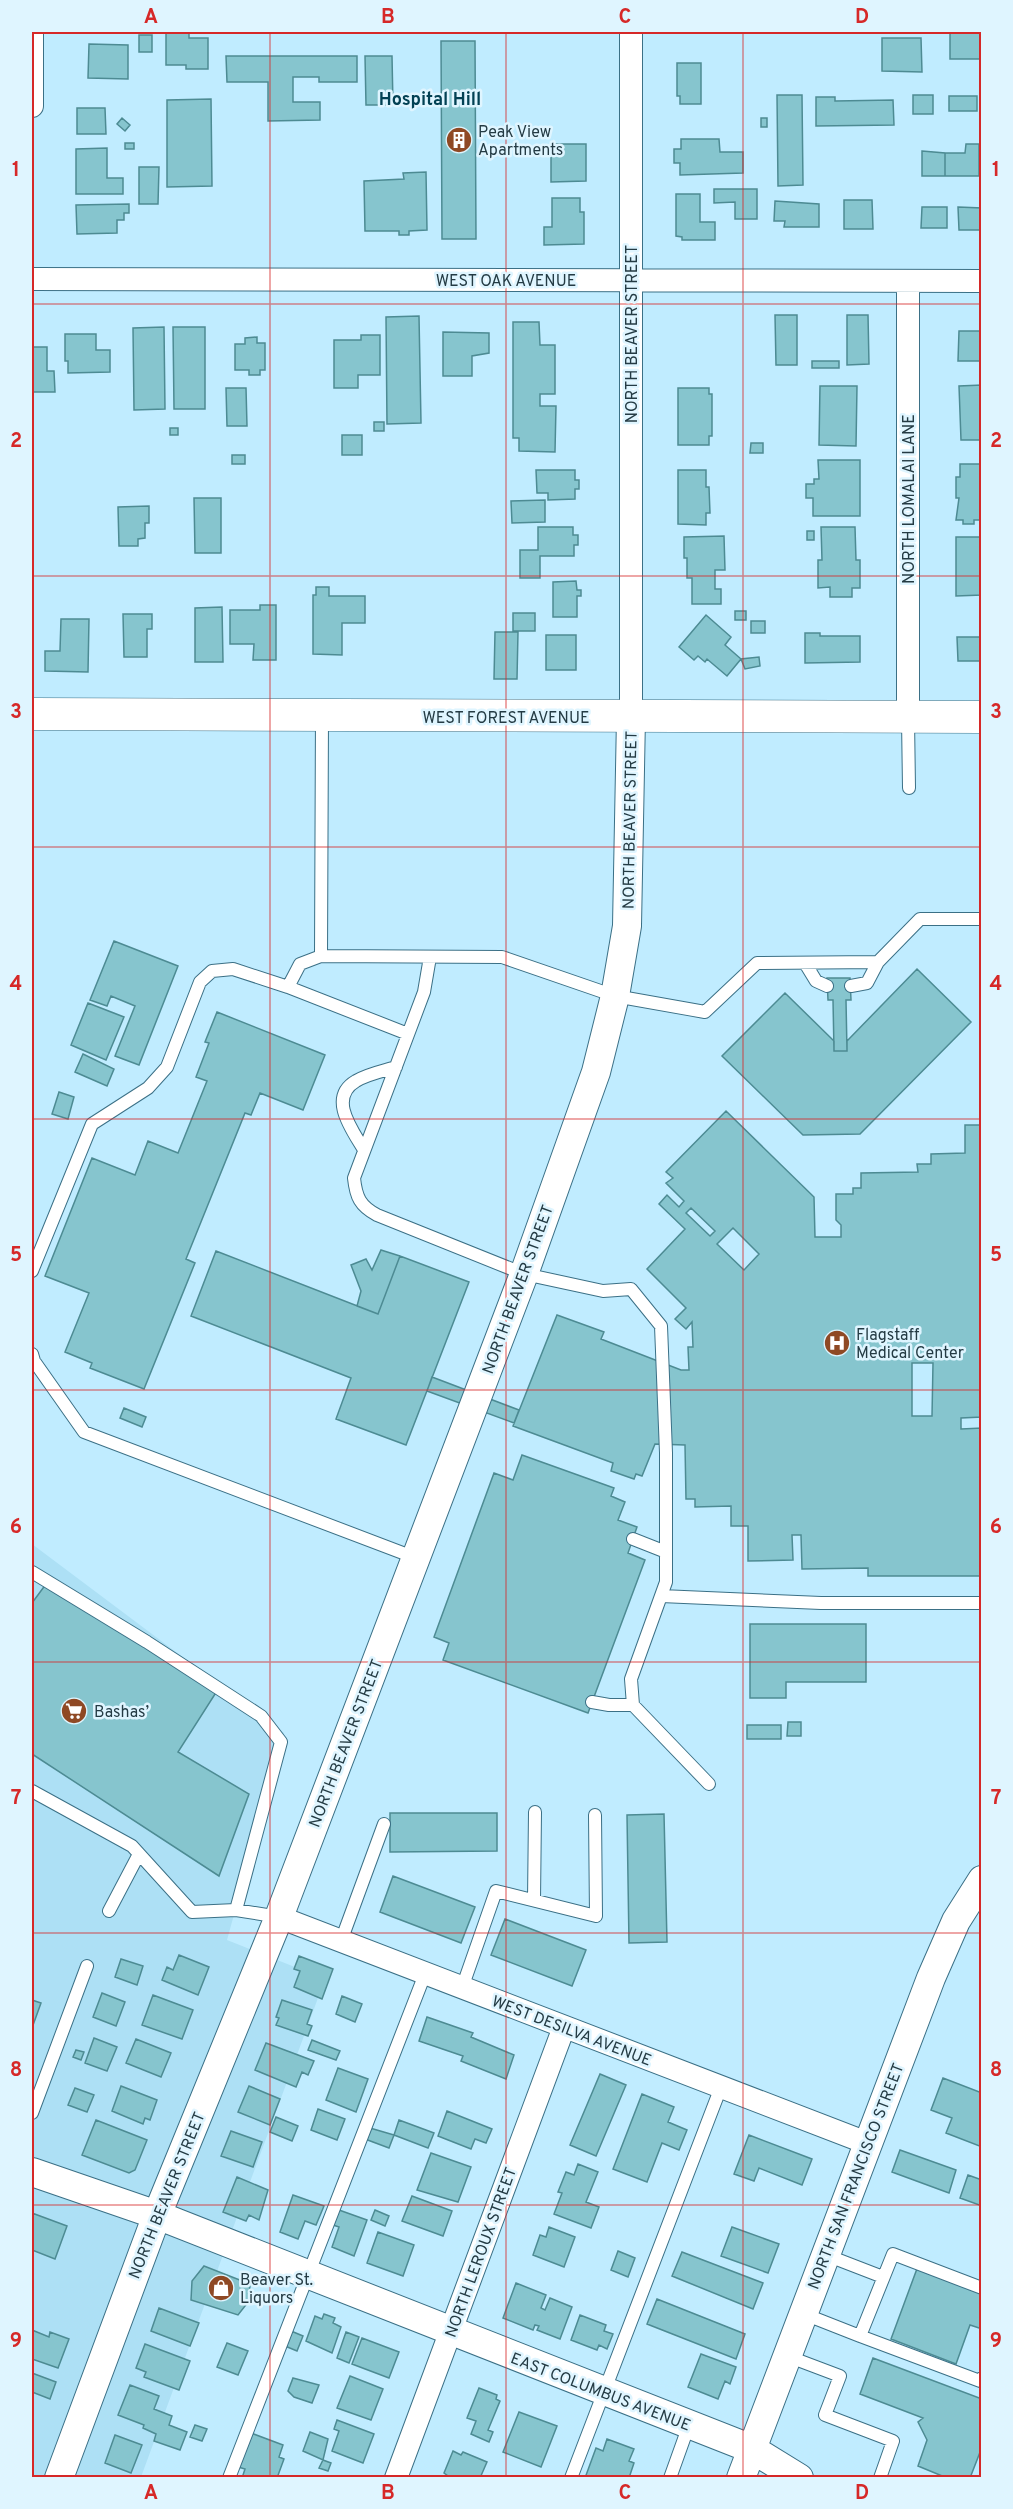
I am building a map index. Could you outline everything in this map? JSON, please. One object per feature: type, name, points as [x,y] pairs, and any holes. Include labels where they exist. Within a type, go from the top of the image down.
[{"type":"main road","name":"WEST FOREST AVENUE","points":[[32,714],[981,717]]},
{"type":"street","points":[[32,32],[32,106]]},
{"type":"street","name":"NORTH BEAVER STREET","points":[[58,2478],[157,2216],[279,1917],[524,1274],[596,1072],[615,996],[627,926],[631,717],[631,32]]},
{"type":"street","name":"WEST OAK AVENUE","points":[[32,279],[981,281]]},
{"type":"street","name":"NORTH LOMALAI LANE","points":[[908,281],[908,717]]},
{"type":"street","name":"NORTH SAN FRANCISCO STREET","points":[[741,2478],[867,2143],[956,1921],[981,1880]]},
{"type":"street","name":"WEST DESILVA AVENUE","points":[[279,1917],[867,2143]]},
{"type":"street","name":"NORTH LEROUX STREET","points":[[396,2478],[564,2027]]},
{"type":"street","name":"EAST COLUMBUS AVENUE","points":[[32,2172],[157,2216],[752,2449],[799,2478]]},
{"type":"lane","points":[[321,956],[322,716]]},
{"type":"lane","points":[[908,717],[909,788]]},
{"type":"lane","points":[[851,986],[867,983],[878,962],[920,920],[981,919]]},
{"type":"lane","points":[[288,987],[300,964],[321,956],[502,957],[615,996],[705,1012],[758,963],[878,962]]},
{"type":"lane","points":[[430,957],[424,992],[354,1178],[356,1195],[364,1208],[524,1274],[603,1291],[631,1289],[661,1326],[666,1453],[666,1582],[631,1679],[633,1705],[709,1784]]},
{"type":"lane","points":[[805,963],[816,981],[827,986]]},
{"type":"lane","points":[[32,1271],[92,1124],[148,1088],[167,1066],[200,982],[212,971],[233,969],[288,987],[408,1034]]},
{"type":"lane","points":[[364,1150],[344,1115],[342,1100],[348,1086],[357,1080],[396,1066]]},
{"type":"lane","points":[[32,1354],[34,1361],[84,1431],[416,1558]]},
{"type":"lane","points":[[633,1539],[666,1552]]},
{"type":"lane","points":[[32,1572],[147,1642],[261,1716],[281,1742],[236,1910]]},
{"type":"lane","points":[[661,1596],[821,1603],[981,1603]]},
{"type":"lane","points":[[592,1702],[633,1705]]},
{"type":"lane","points":[[32,1791],[132,1846],[192,1912],[236,1910],[279,1917]]},
{"type":"lane","points":[[534,1900],[535,1812]]},
{"type":"lane","points":[[462,1988],[496,1891],[596,1916],[596,1815]]},
{"type":"lane","points":[[341,1941],[384,1824]]},
{"type":"lane","points":[[109,1911],[138,1854]]},
{"type":"lane","points":[[32,2114],[87,1966]]},
{"type":"lane","points":[[229,2478],[306,2275],[425,1974]]},
{"type":"lane","points":[[571,2478],[721,2087]]},
{"type":"lane","points":[[825,2254],[883,2277]]},
{"type":"lane","points":[[860,2336],[893,2254],[981,2288]]},
{"type":"lane","points":[[804,2314],[980,2381],[981,2378]]},
{"type":"lane","points":[[787,2356],[840,2376],[825,2415],[893,2441],[880,2478]]},
{"type":"lane","points":[[670,2478],[689,2425]]},
{"type":"shaded area","points":[[32,1544],[284,1733],[227,1940],[325,1979],[141,2477],[32,2477]]},
{"type":"building","points":[[950,32],[982,32],[982,59],[950,59]]},
{"type":"building","points":[[166,33],[189,33],[189,38],[208,38],[208,69],[186,69],[186,65],[166,65]]},
{"type":"building","points":[[139,35],[152,35],[152,52],[139,52]]},
{"type":"building","points":[[882,38],[921,38],[922,72],[882,71]]},
{"type":"building","name":"Peak View Apartments","points":[[441,41],[475,41],[476,239],[442,239]]},
{"type":"building","points":[[89,44],[128,45],[128,79],[88,78]]},
{"type":"building","points":[[226,56],[357,56],[357,82],[319,82],[319,77],[293,77],[293,102],[320,102],[320,120],[268,121],[268,82],[227,82]]},
{"type":"building","points":[[365,56],[392,56],[393,105],[366,105]]},
{"type":"building","points":[[677,63],[701,63],[701,104],[680,104],[680,96],[677,96]]},
{"type":"building","points":[[777,95],[802,95],[803,185],[778,186]]},
{"type":"building","points":[[913,95],[933,95],[933,114],[913,114]]},
{"type":"building","points":[[949,96],[977,96],[977,111],[949,111]]},
{"type":"building","points":[[816,97],[835,97],[835,101],[893,100],[894,125],[816,126]]},
{"type":"building","points":[[211,99],[212,186],[167,187],[167,100]]},
{"type":"building","points":[[77,108],[105,108],[106,134],[77,134]]},
{"type":"building","points":[[122,118],[130,125],[125,131],[117,124]]},
{"type":"building","points":[[761,118],[767,118],[767,127],[761,127]]},
{"type":"building","points":[[681,139],[719,139],[720,152],[743,152],[743,173],[680,175],[680,163],[674,163],[674,149],[681,149]]},
{"type":"building","points":[[125,143],[134,143],[134,149],[125,149]]},
{"type":"building","points":[[551,144],[586,144],[586,181],[551,182]]},
{"type":"building","points":[[966,144],[979,144],[979,176],[945,176],[945,153],[965,153]]},
{"type":"building","points":[[107,148],[107,178],[123,178],[123,194],[76,194],[76,149]]},
{"type":"building","points":[[922,151],[945,153],[945,176],[922,176]]},
{"type":"building","points":[[139,167],[159,167],[158,204],[139,204]]},
{"type":"building","points":[[426,172],[427,230],[409,231],[409,235],[399,235],[399,231],[365,231],[364,181],[404,179],[403,173]]},
{"type":"building","points":[[714,189],[757,189],[757,219],[735,219],[735,202],[714,203]]},
{"type":"building","points":[[676,194],[700,194],[700,222],[715,222],[715,240],[682,240],[682,237],[676,236]]},
{"type":"building","points":[[552,198],[580,198],[580,212],[584,212],[584,244],[544,245],[544,227],[552,227]]},
{"type":"building","points":[[844,200],[872,200],[873,229],[844,229]]},
{"type":"building","points":[[775,201],[819,204],[819,227],[784,227],[785,221],[774,221]]},
{"type":"building","points":[[129,204],[129,213],[124,213],[124,220],[117,220],[117,233],[77,234],[76,205]]},
{"type":"building","points":[[922,207],[947,207],[947,228],[921,228]]},
{"type":"building","points":[[958,207],[982,208],[982,230],[959,230]]},
{"type":"building","points":[[775,315],[797,315],[797,365],[776,365]]},
{"type":"building","points":[[847,315],[868,315],[869,364],[847,365]]},
{"type":"building","points":[[419,316],[421,423],[387,424],[386,317]]},
{"type":"building","points":[[513,322],[539,322],[540,345],[555,345],[555,394],[540,394],[540,406],[556,406],[555,452],[519,451],[519,438],[513,438]]},
{"type":"building","points":[[164,327],[165,409],[134,410],[133,328]]},
{"type":"building","points":[[173,327],[205,327],[205,409],[174,409]]},
{"type":"building","points":[[959,331],[982,331],[982,361],[958,361]]},
{"type":"building","points":[[443,332],[489,333],[489,353],[472,356],[472,376],[443,376]]},
{"type":"building","points":[[65,334],[96,334],[96,350],[110,350],[110,372],[68,373],[68,361],[65,361]]},
{"type":"building","points":[[361,335],[380,335],[380,375],[358,375],[358,388],[334,388],[334,340],[361,340]]},
{"type":"building","points":[[257,337],[257,343],[265,343],[265,370],[260,370],[260,375],[249,375],[249,370],[235,370],[235,344],[245,344],[245,338]]},
{"type":"building","points":[[32,347],[47,347],[47,371],[54,371],[55,392],[33,392]]},
{"type":"building","points":[[812,361],[839,361],[839,368],[812,368]]},
{"type":"building","points":[[982,385],[982,440],[961,440],[959,386]]},
{"type":"building","points":[[820,386],[857,386],[856,446],[819,445]]},
{"type":"building","points":[[226,388],[246,388],[247,426],[227,426]]},
{"type":"building","points":[[678,388],[709,388],[709,394],[712,394],[712,436],[709,436],[709,445],[678,445]]},
{"type":"building","points":[[374,422],[384,422],[384,431],[374,431]]},
{"type":"building","points":[[170,428],[178,428],[178,435],[170,435]]},
{"type":"building","points":[[342,435],[362,435],[362,455],[342,455]]},
{"type":"building","points":[[751,443],[763,443],[763,453],[750,453]]},
{"type":"building","points":[[232,455],[245,455],[245,464],[232,464]]},
{"type":"building","points":[[818,460],[860,460],[860,516],[813,516],[813,498],[806,498],[806,484],[814,484],[814,479],[819,479]]},
{"type":"building","points":[[960,464],[982,464],[982,520],[974,520],[974,524],[963,524],[963,520],[956,520],[959,498],[956,498],[956,477],[960,477]]},
{"type":"building","points":[[536,470],[575,470],[575,480],[579,480],[579,489],[575,489],[575,499],[548,500],[548,493],[537,493]]},
{"type":"building","points":[[678,470],[706,470],[710,513],[706,513],[706,525],[678,524]]},
{"type":"building","points":[[194,498],[221,498],[221,553],[195,553]]},
{"type":"building","points":[[545,500],[545,522],[512,523],[511,501]]},
{"type":"building","points":[[149,506],[149,523],[145,523],[145,538],[138,539],[138,546],[119,546],[118,507]]},
{"type":"building","points":[[538,527],[573,527],[573,535],[578,535],[578,545],[574,545],[574,556],[540,556],[540,578],[520,578],[520,550],[538,550]]},
{"type":"building","points":[[821,527],[855,527],[856,560],[860,560],[860,588],[852,588],[852,597],[830,597],[830,587],[818,588],[818,560],[822,560]]},
{"type":"building","points":[[807,531],[814,531],[814,540],[807,540]]},
{"type":"building","points":[[724,536],[725,570],[715,570],[715,589],[721,589],[721,604],[692,604],[692,578],[687,578],[684,537]]},
{"type":"building","points":[[956,537],[982,537],[982,595],[956,596]]},
{"type":"building","points":[[576,581],[577,590],[581,590],[581,596],[577,596],[577,617],[553,617],[553,582]]},
{"type":"building","points":[[316,587],[329,587],[329,596],[365,596],[365,623],[342,623],[342,655],[313,654],[313,595],[316,595]]},
{"type":"building","points":[[260,605],[276,605],[276,660],[253,660],[254,644],[230,644],[230,610],[260,610]]},
{"type":"building","points":[[222,607],[223,662],[195,662],[195,608]]},
{"type":"building","points":[[735,611],[746,611],[746,620],[735,620]]},
{"type":"building","points":[[513,613],[535,613],[535,631],[513,631]]},
{"type":"building","points":[[123,614],[152,614],[152,629],[147,629],[147,657],[124,657]]},
{"type":"building","points":[[706,615],[731,637],[725,645],[741,659],[727,676],[707,659],[705,662],[698,656],[694,660],[679,647]]},
{"type":"building","points":[[61,619],[89,619],[88,672],[45,671],[45,651],[60,651]]},
{"type":"building","points":[[751,621],[765,621],[765,633],[751,633]]},
{"type":"building","points":[[495,632],[518,632],[517,679],[494,679]]},
{"type":"building","points":[[805,633],[820,633],[820,636],[860,636],[860,662],[805,663]]},
{"type":"building","points":[[546,635],[576,635],[576,670],[546,670]]},
{"type":"building","points":[[957,637],[982,637],[982,661],[958,661]]},
{"type":"building","points":[[759,657],[760,666],[745,669],[741,659]]},
{"type":"building","points":[[114,941],[178,966],[139,1065],[115,1056],[135,1006],[111,996],[107,1006],[90,1000]]},
{"type":"building","points":[[917,969],[971,1022],[860,1134],[803,1135],[722,1056],[785,993],[834,1041],[834,1051],[847,1051],[847,1041]]},
{"type":"building","points":[[827,978],[850,978],[851,1000],[846,1000],[847,1051],[834,1051],[833,1000],[828,1000]]},
{"type":"building","points":[[88,1003],[124,1017],[106,1060],[71,1045]]},
{"type":"building","points":[[217,1012],[325,1055],[303,1110],[260,1093],[251,1115],[245,1113],[186,1259],[195,1263],[144,1389],[90,1368],[92,1363],[65,1352],[89,1293],[45,1276],[92,1158],[135,1175],[148,1141],[178,1153],[207,1081],[196,1077],[209,1043],[205,1042]]},
{"type":"building","points":[[83,1054],[114,1069],[107,1086],[75,1072]]},
{"type":"building","points":[[59,1092],[74,1097],[68,1119],[52,1114]]},
{"type":"building","name":"Flagstaff Medical Center","points":[[726,1111],[814,1197],[815,1237],[841,1237],[841,1225],[836,1220],[836,1194],[853,1194],[853,1188],[861,1188],[861,1173],[918,1172],[917,1164],[931,1164],[931,1154],[965,1153],[965,1125],[982,1125],[982,1417],[961,1418],[961,1429],[982,1428],[982,1576],[868,1576],[868,1568],[802,1569],[801,1535],[792,1535],[793,1560],[748,1561],[748,1526],[731,1526],[731,1506],[695,1507],[695,1499],[686,1499],[685,1445],[655,1444],[642,1476],[636,1474],[634,1479],[611,1471],[613,1463],[513,1426],[557,1315],[604,1332],[601,1339],[681,1370],[689,1370],[688,1347],[693,1347],[692,1322],[686,1329],[675,1319],[686,1308],[647,1269],[685,1229],[659,1204],[667,1195],[679,1207],[684,1201],[666,1183],[673,1178],[666,1172]],"holes":[[[691,1208],[715,1231],[710,1236],[686,1213]],[[733,1228],[759,1254],[744,1270],[717,1244]],[[912,1363],[933,1363],[932,1416],[912,1416]]]},
{"type":"building","points":[[381,1250],[400,1256],[378,1314],[357,1306],[361,1291],[351,1265],[366,1259],[372,1270]]},
{"type":"building","points":[[216,1251],[378,1314],[400,1256],[469,1282],[406,1445],[336,1419],[351,1378],[191,1316]]},
{"type":"building","points":[[432,1377],[519,1410],[514,1423],[427,1391]]},
{"type":"building","points":[[124,1408],[146,1417],[142,1427],[120,1418]]},
{"type":"building","points":[[522,1455],[614,1488],[611,1496],[625,1502],[618,1520],[637,1527],[628,1553],[645,1560],[588,1713],[443,1660],[449,1643],[434,1637],[494,1473],[513,1480]]},
{"type":"building","points":[[46,1584],[217,1691],[178,1752],[249,1794],[219,1876],[32,1754],[32,1603]]},
{"type":"building","points":[[750,1624],[866,1624],[866,1682],[786,1682],[786,1698],[750,1698]]},
{"type":"building","points":[[788,1722],[801,1722],[801,1736],[787,1736]]},
{"type":"building","points":[[747,1725],[781,1725],[781,1739],[747,1739]]},
{"type":"building","points":[[390,1813],[497,1813],[497,1851],[390,1852]]},
{"type":"building","points":[[664,1814],[667,1942],[629,1943],[627,1815]]},
{"type":"building","points":[[393,1876],[475,1907],[461,1943],[380,1912]]},
{"type":"building","points":[[505,1919],[586,1950],[572,1986],[491,1955]]},
{"type":"building","points":[[179,1955],[209,1967],[198,1995],[162,1980],[167,1967],[173,1970]]},
{"type":"building","points":[[299,1956],[333,1969],[322,1999],[294,1987],[300,1971],[294,1969]]},
{"type":"building","points":[[121,1959],[143,1966],[137,1985],[115,1977]]},
{"type":"building","points":[[102,1993],[125,2002],[116,2026],[93,2017]]},
{"type":"building","points":[[153,1995],[193,2010],[182,2039],[142,2025]]},
{"type":"building","points":[[342,1996],[362,2004],[355,2022],[336,2014]]},
{"type":"building","points":[[32,2000],[41,2003],[32,2028]]},
{"type":"building","points":[[282,2000],[312,2010],[307,2024],[312,2026],[308,2036],[276,2025],[279,2018],[276,2017]]},
{"type":"building","points":[[427,2017],[473,2033],[471,2037],[514,2055],[506,2079],[461,2061],[463,2056],[419,2041]]},
{"type":"building","points":[[94,2038],[117,2047],[107,2071],[85,2063]]},
{"type":"building","points":[[136,2039],[171,2053],[161,2077],[126,2063]]},
{"type":"building","points":[[312,2040],[340,2051],[336,2060],[308,2050]]},
{"type":"building","points":[[266,2043],[314,2061],[308,2075],[302,2072],[296,2087],[255,2070]]},
{"type":"building","points":[[76,2050],[84,2052],[81,2060],[73,2057]]},
{"type":"building","points":[[338,2068],[368,2079],[356,2112],[326,2100]]},
{"type":"building","points":[[600,2074],[626,2085],[596,2156],[570,2145]]},
{"type":"building","points":[[943,2078],[982,2093],[982,2147],[946,2133],[952,2118],[931,2110]]},
{"type":"building","points":[[121,2086],[157,2100],[150,2120],[145,2118],[143,2124],[112,2111]]},
{"type":"building","points":[[249,2086],[280,2099],[270,2125],[238,2112]]},
{"type":"building","points":[[75,2088],[94,2095],[87,2112],[68,2105]]},
{"type":"building","points":[[642,2094],[674,2107],[668,2122],[687,2130],[679,2150],[662,2143],[647,2182],[613,2169]]},
{"type":"building","points":[[318,2109],[345,2119],[337,2140],[311,2130]]},
{"type":"building","points":[[447,2111],[492,2129],[486,2143],[475,2139],[471,2149],[438,2136]]},
{"type":"building","points":[[276,2117],[298,2126],[292,2141],[270,2132]]},
{"type":"building","points":[[96,2120],[147,2140],[135,2170],[129,2173],[82,2155]]},
{"type":"building","points":[[399,2120],[434,2133],[428,2148],[394,2135]]},
{"type":"building","points":[[370,2128],[394,2135],[389,2148],[365,2139]]},
{"type":"building","points":[[231,2131],[262,2142],[253,2167],[221,2156]]},
{"type":"building","points":[[749,2135],[812,2159],[802,2185],[759,2168],[754,2181],[734,2174]]},
{"type":"building","points":[[900,2150],[956,2170],[949,2193],[892,2172]]},
{"type":"building","points":[[431,2153],[471,2167],[458,2202],[417,2190]]},
{"type":"building","points":[[578,2164],[598,2172],[586,2202],[599,2207],[591,2228],[554,2214],[562,2193],[558,2192],[566,2172],[574,2175]]},
{"type":"building","points":[[968,2175],[982,2180],[982,2206],[960,2198]]},
{"type":"building","points":[[237,2177],[268,2190],[259,2220],[249,2215],[246,2221],[223,2212]]},
{"type":"building","points":[[293,2195],[324,2206],[316,2225],[305,2221],[298,2239],[280,2232]]},
{"type":"building","points":[[412,2196],[452,2211],[443,2236],[402,2221]]},
{"type":"building","points":[[339,2210],[367,2220],[354,2256],[332,2247],[339,2227],[333,2225]]},
{"type":"building","points":[[375,2210],[389,2216],[385,2226],[371,2220]]},
{"type":"building","points":[[32,2213],[67,2226],[55,2259],[32,2250]]},
{"type":"building","points":[[549,2227],[575,2237],[564,2267],[533,2255],[540,2235],[546,2237]]},
{"type":"building","points":[[732,2227],[779,2244],[768,2273],[721,2256]]},
{"type":"building","points":[[378,2232],[414,2245],[403,2276],[367,2263]]},
{"type":"building","points":[[618,2251],[635,2258],[628,2277],[611,2270]]},
{"type":"building","points":[[682,2252],[763,2283],[753,2309],[672,2276]]},
{"type":"building","points":[[204,2266],[250,2284],[249,2301],[238,2315],[191,2300],[192,2281]]},
{"type":"building","points":[[918,2266],[982,2290],[982,2329],[970,2325],[956,2364],[891,2339]]},
{"type":"building","points":[[516,2283],[546,2295],[541,2308],[545,2310],[550,2298],[572,2307],[560,2339],[537,2330],[539,2326],[535,2325],[533,2330],[503,2318]]},
{"type":"building","points":[[657,2299],[745,2334],[736,2359],[647,2324]]},
{"type":"building","points":[[159,2308],[199,2323],[190,2346],[151,2331]]},
{"type":"building","points":[[324,2314],[335,2318],[333,2323],[341,2327],[332,2353],[306,2341],[315,2316],[322,2319]]},
{"type":"building","points":[[580,2315],[606,2325],[604,2331],[613,2334],[607,2349],[599,2345],[597,2350],[571,2340]]},
{"type":"building","points":[[32,2330],[49,2337],[50,2332],[69,2339],[58,2368],[32,2359]]},
{"type":"building","points":[[291,2331],[303,2336],[297,2351],[285,2346]]},
{"type":"building","points":[[346,2332],[359,2337],[349,2363],[337,2358]]},
{"type":"building","points":[[362,2338],[399,2352],[389,2378],[352,2364]]},
{"type":"building","points":[[227,2343],[248,2351],[238,2375],[217,2367]]},
{"type":"building","points":[[145,2344],[190,2361],[179,2390],[144,2377],[146,2372],[136,2368]]},
{"type":"building","points":[[701,2354],[736,2367],[730,2384],[725,2381],[718,2399],[688,2387]]},
{"type":"building","points":[[873,2358],[982,2399],[982,2447],[970,2478],[947,2478],[918,2466],[927,2440],[918,2422],[923,2418],[860,2394]]},
{"type":"building","points":[[32,2373],[56,2382],[50,2399],[32,2392]]},
{"type":"building","points":[[350,2376],[383,2389],[371,2420],[337,2408]]},
{"type":"building","points":[[293,2378],[319,2385],[312,2403],[294,2397],[288,2391]]},
{"type":"building","points":[[130,2385],[159,2396],[154,2409],[172,2416],[169,2425],[187,2432],[180,2450],[154,2441],[156,2434],[143,2428],[144,2425],[118,2415]]},
{"type":"building","points":[[479,2388],[497,2395],[496,2399],[500,2401],[488,2430],[493,2432],[489,2442],[471,2434],[476,2421],[467,2418]]},
{"type":"building","points":[[519,2412],[557,2426],[541,2467],[503,2452]]},
{"type":"building","points":[[337,2420],[374,2434],[363,2463],[332,2451],[339,2431],[334,2429]]},
{"type":"building","points":[[195,2425],[207,2429],[202,2441],[190,2437]]},
{"type":"building","points":[[310,2432],[328,2439],[323,2460],[303,2451]]},
{"type":"building","points":[[251,2433],[283,2445],[279,2457],[284,2459],[277,2478],[250,2478],[243,2475],[245,2469],[238,2467]]},
{"type":"building","points":[[115,2435],[142,2445],[131,2473],[105,2463]]},
{"type":"building","points":[[607,2439],[634,2449],[629,2461],[634,2463],[629,2478],[585,2478],[596,2448],[603,2451]]},
{"type":"building","points":[[453,2451],[461,2455],[463,2452],[487,2462],[480,2478],[451,2478],[444,2473]]},
{"type":"building","points":[[323,2460],[331,2463],[328,2471],[319,2468]]},
{"type":"place","name":"Peak View Apartments","points":[[459,140]]},
{"type":"place","name":"Flagstaff Medical Center","points":[[837,1343]]},
{"type":"place","name":"Bashas’","points":[[74,1711]]},
{"type":"place","name":"Beaver St. Liquors","points":[[221,2288]]},
{"type":"district","name":"Hospital Hill","points":[[430,99]]}]
